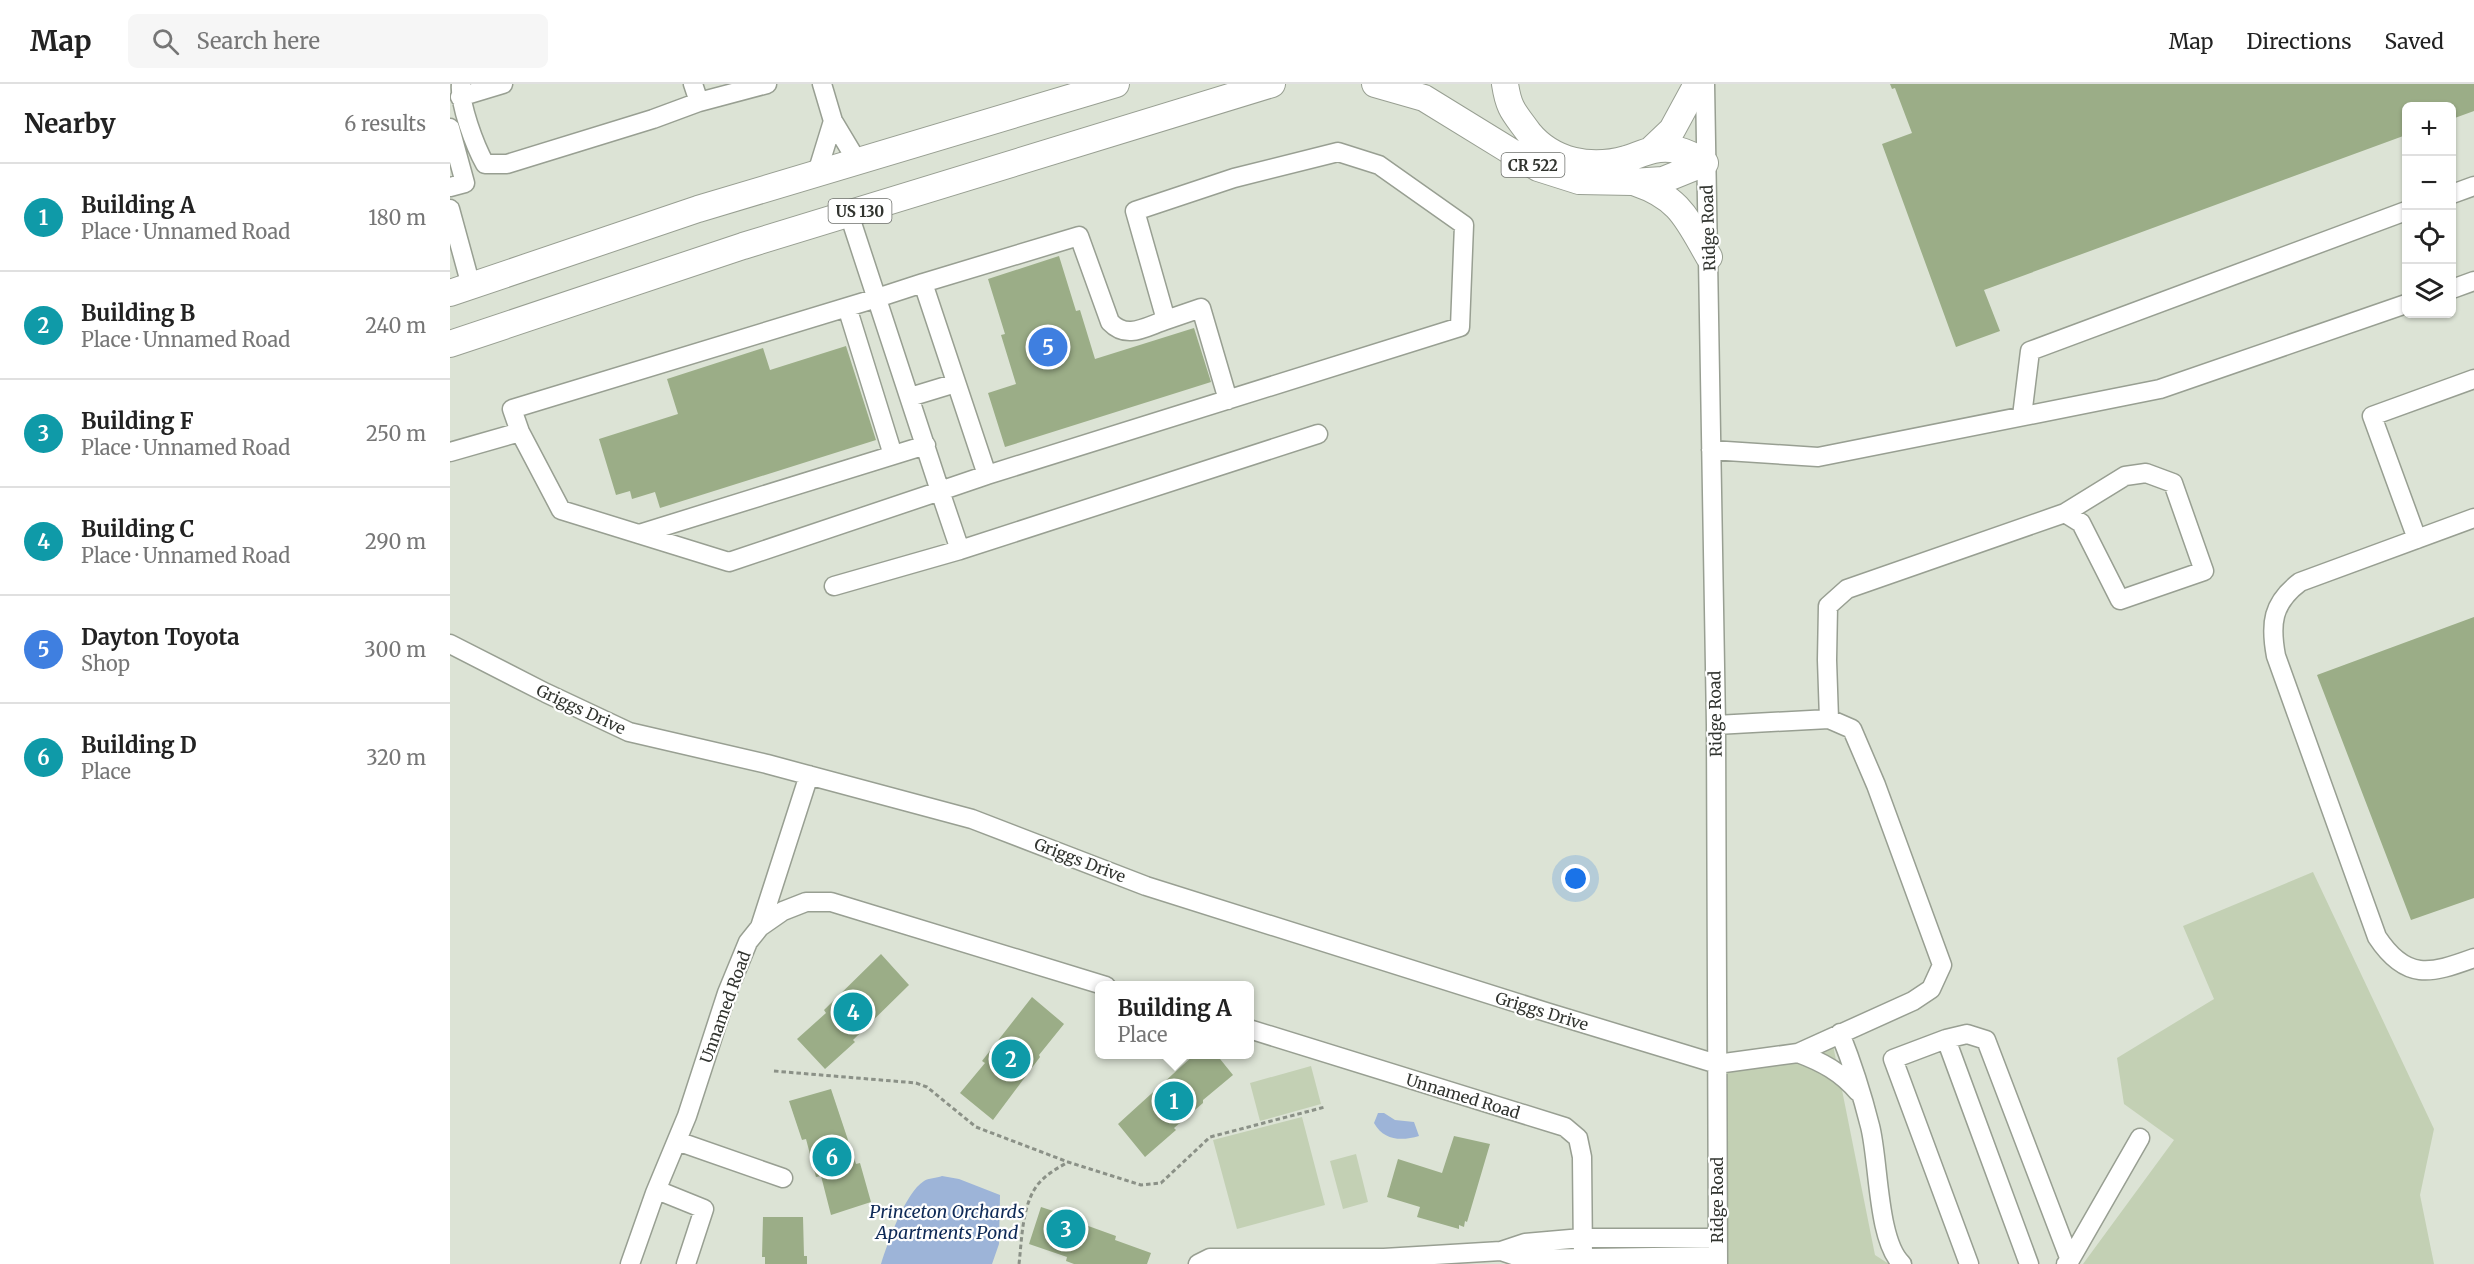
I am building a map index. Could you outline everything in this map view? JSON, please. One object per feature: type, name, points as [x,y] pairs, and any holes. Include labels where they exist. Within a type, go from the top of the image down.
[{"type":"highway","points":[[461,290],[698,209],[1116,84]]},
{"type":"highway","name":"US 130","points":[[450,344],[743,246],[1272,84]]},
{"type":"highway","name":"CR 522","points":[[1375,84],[1424,98],[1538,168],[1579,181],[1663,180],[1705,163]]},
{"type":"highway","points":[[1505,84],[1509,106],[1536,141],[1566,160],[1591,165],[1624,159],[1652,149],[1672,149],[1687,153],[1705,163]]},
{"type":"highway","points":[[1652,149],[1672,130],[1697,84]]},
{"type":"highway","points":[[1632,182],[1657,190],[1681,208],[1709,257]]},
{"type":"street","points":[[503,84],[461,91],[479,154],[485,164],[507,164],[699,102],[766,84]]},
{"type":"street","points":[[693,84],[699,102]]},
{"type":"street","points":[[822,84],[833,121],[857,161]]},
{"type":"street","name":"Ridge Road","points":[[1705,84],[1716,725],[1718,1253]]},
{"type":"street","points":[[817,173],[833,121]]},
{"type":"street","points":[[450,128],[465,183],[450,187]]},
{"type":"street","points":[[1166,320],[1135,211],[1234,178],[1338,152],[1379,165],[1464,225],[1460,327],[1228,400],[987,475],[729,562],[561,510],[520,432],[512,409],[1079,236],[1110,322],[1118,331],[1129,333],[1201,308],[1228,400]]},
{"type":"street","points":[[2456,192],[2474,186]]},
{"type":"street","points":[[450,209],[461,290]]},
{"type":"street","points":[[2022,416],[2030,351],[2402,212]]},
{"type":"street","points":[[849,214],[960,550]]},
{"type":"street","points":[[2456,287],[2474,281]]},
{"type":"street","points":[[923,283],[987,475]]},
{"type":"street","points":[[1711,450],[1818,457],[2160,389],[2402,305]]},
{"type":"street","points":[[847,307],[893,456]]},
{"type":"street","points":[[2416,539],[2372,416],[2474,380]]},
{"type":"street","points":[[910,397],[956,383]]},
{"type":"street","points":[[450,452],[520,432]]},
{"type":"street","points":[[834,585],[960,550],[1318,434]]},
{"type":"street","points":[[639,534],[926,445]]},
{"type":"street","points":[[1829,718],[1828,606],[1846,589],[2065,513],[2125,476],[2146,474],[2173,483],[2204,571],[2120,600],[2080,523],[2065,513]]},
{"type":"street","points":[[2474,518],[2300,582],[2286,593],[2274,615],[2272,634],[2276,656],[2377,937],[2388,953],[2402,965],[2418,971],[2442,970],[2474,958]]},
{"type":"street","name":"Griggs Drive","points":[[450,644],[629,732],[809,775],[972,819],[1146,886],[1717,1064]]},
{"type":"street","points":[[1716,725],[1829,718],[1852,729],[1876,785],[1942,965],[1931,989],[1922,995],[1798,1053],[1717,1064]]},
{"type":"street","points":[[760,927],[809,775]]},
{"type":"street","name":"Unnamed Road","points":[[630,1264],[687,1116],[727,993],[748,942],[760,927],[783,911],[806,902],[831,902],[1095,983]]},
{"type":"street","name":"Unnamed Road","points":[[1254,1031],[1565,1126],[1578,1138],[1582,1157],[1583,1259]]},
{"type":"street","points":[[1840,1033],[1871,1128],[1889,1245],[1902,1264]]},
{"type":"street","points":[[1969,1264],[1893,1059],[1946,1039],[1967,1034],[1986,1040],[2068,1262]]},
{"type":"street","points":[[1946,1039],[2029,1264]]},
{"type":"street","points":[[1798,1053],[1825,1063],[1845,1077],[1861,1095]]},
{"type":"street","points":[[2068,1262],[2140,1138]]},
{"type":"street","points":[[677,1142],[783,1178]]},
{"type":"street","points":[[657,1190],[704,1209],[686,1264]]},
{"type":"street","points":[[1198,1264],[1210,1258],[1384,1258],[1501,1251],[1524,1243],[1582,1238],[1718,1253]]},
{"type":"street","points":[[1501,1251],[1525,1259],[1583,1259],[1718,1253]]},
{"type":"path","points":[[774,1071],[916,1083],[927,1087],[976,1127],[1068,1162],[1141,1185],[1161,1183],[1210,1137],[1325,1107]]},
{"type":"path","points":[[1019,1264],[1020,1238],[1030,1200],[1039,1183],[1068,1162]]},
{"type":"green space","points":[[2313,872],[2434,1129],[2420,1195],[2434,1264],[2083,1264],[2174,1140],[2124,1104],[2117,1058],[2214,999],[2183,926]]},
{"type":"green space","points":[[1831,1035],[1875,1255],[1889,1264],[1726,1264],[1725,1063]]},
{"type":"green space","points":[[1311,1066],[1321,1104],[1260,1121],[1250,1083]]},
{"type":"green space","points":[[1302,1117],[1325,1205],[1237,1229],[1213,1140]]},
{"type":"green space","points":[[1356,1154],[1368,1202],[1343,1209],[1330,1161]]},
{"type":"water","points":[[1378,1113],[1384,1113],[1395,1120],[1414,1122],[1419,1136],[1400,1139],[1388,1136],[1374,1123]]},
{"type":"water","name":"Princeton Orchards Apartments Pond","points":[[942,1176],[959,1179],[1000,1195],[999,1244],[992,1264],[881,1264],[898,1219],[910,1196],[924,1181]]},
{"type":"building","points":[[1890,84],[2474,84],[2474,111],[2456,118],[2456,102],[2402,102],[2402,136],[1984,290],[2000,331],[1956,347],[1882,144],[1912,133],[1895,88],[1892,89]]},
{"type":"building","points":[[1059,256],[1076,311],[1080,310],[1095,359],[1194,328],[1211,382],[1005,447],[988,393],[1016,384],[1001,335],[1005,334],[988,279]]},
{"type":"building","points":[[846,346],[876,440],[660,508],[655,492],[632,499],[630,491],[616,495],[599,439],[678,414],[667,379],[763,348],[770,370]]},
{"type":"building","points":[[2474,617],[2474,898],[2411,920],[2317,675]]},
{"type":"building","points":[[881,954],[909,985],[853,1040],[855,1042],[825,1069],[797,1039],[826,1013],[824,1010]]},
{"type":"building","points":[[1032,997],[1064,1024],[993,1120],[960,1093],[985,1063],[982,1061]]},
{"type":"building","points":[[1190,1059],[1220,1059],[1233,1075],[1203,1100],[1203,1103],[1174,1128],[1176,1130],[1145,1157],[1118,1124]]},
{"type":"building","points":[[831,1089],[856,1164],[860,1163],[871,1202],[831,1215],[821,1176],[816,1177],[806,1139],[802,1140],[789,1101]]},
{"type":"building","points":[[1454,1136],[1490,1144],[1467,1222],[1465,1221],[1464,1227],[1459,1225],[1459,1229],[1417,1217],[1420,1207],[1387,1197],[1398,1159],[1442,1173]]},
{"type":"building","points":[[1041,1207],[1081,1220],[1080,1223],[1116,1236],[1115,1240],[1151,1253],[1147,1264],[1074,1264],[1066,1261],[1067,1257],[1029,1244]]},
{"type":"building","points":[[763,1217],[803,1217],[804,1256],[807,1256],[807,1264],[765,1264],[765,1257],[762,1257]]},
{"type":"place","name":"Dayton Toyota","points":[[1048,347]]},
{"type":"place","name":"Building C","points":[[853,1012]]},
{"type":"place","name":"Building B","points":[[1011,1059]]},
{"type":"place","name":"Building A","points":[[1174,1101]]},
{"type":"place","name":"Building D","points":[[832,1157]]},
{"type":"place","name":"Building F","points":[[1066,1229]]}]
